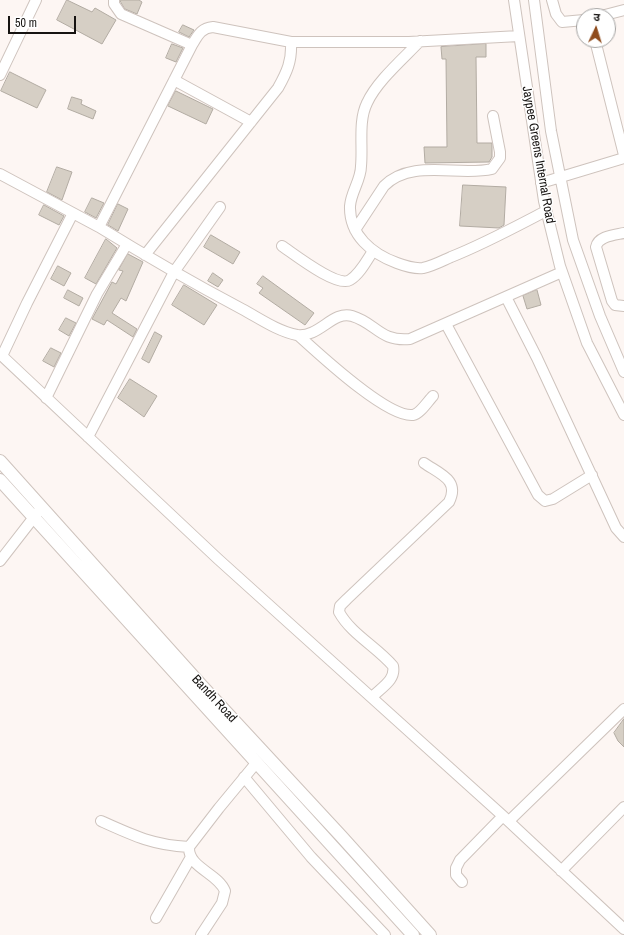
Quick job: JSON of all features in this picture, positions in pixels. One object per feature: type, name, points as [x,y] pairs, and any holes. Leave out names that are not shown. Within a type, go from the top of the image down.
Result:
[{"type":"main road","name":"Bandh Road","points":[[0,461],[201,685],[341,836],[430,935]]},
{"type":"main road","name":"Bandh Road","points":[[0,480],[414,935]]},
{"type":"street","points":[[0,75],[36,0]]},
{"type":"street","points":[[114,0],[114,4],[121,14],[192,45]]},
{"type":"street","name":"Jaypee Greens Internal Road","points":[[514,0],[541,183],[546,211],[562,272],[586,343],[624,416]]},
{"type":"street","name":"Jaypee Greens Internal Road","points":[[534,0],[551,131],[573,240],[600,316],[624,372]]},
{"type":"street","points":[[552,0],[556,14],[562,22],[576,21]]},
{"type":"street","points":[[99,227],[192,45],[203,30],[213,27],[291,42],[420,41],[519,36]]},
{"type":"street","points":[[420,41],[378,85],[366,104],[363,115],[361,168],[351,200],[351,219],[355,230],[364,243],[386,259],[404,265],[422,268],[466,252],[546,211]]},
{"type":"street","points":[[145,255],[278,88],[288,70],[291,57],[291,42]]},
{"type":"street","points":[[541,183],[561,178],[624,157],[598,48]]},
{"type":"street","points":[[174,80],[251,122]]},
{"type":"street","points":[[355,230],[384,186],[390,180],[412,172],[492,168],[500,158],[493,116]]},
{"type":"street","points":[[0,174],[99,227],[174,272],[283,330],[298,335],[364,391],[400,412],[413,415],[418,413],[433,396]]},
{"type":"street","points":[[88,438],[174,272],[220,207]]},
{"type":"street","points":[[73,213],[26,303],[1,355],[218,559],[506,818],[624,929]]},
{"type":"street","points":[[624,233],[600,240],[596,247],[612,302],[615,305],[624,306]]},
{"type":"street","points":[[46,398],[97,294],[127,244]]},
{"type":"street","points":[[282,246],[333,279],[345,282],[350,280],[357,273],[373,251]]},
{"type":"street","points":[[298,335],[310,334],[343,315],[352,316],[396,341],[410,339],[562,272]]},
{"type":"street","points":[[506,297],[537,358],[616,528],[624,537]]},
{"type":"street","points":[[446,324],[538,495],[545,500],[553,499],[592,475]]},
{"type":"street","points":[[372,697],[392,680],[394,672],[393,666],[342,619],[339,612],[340,606],[449,502],[453,493],[452,485],[446,478],[424,463]]},
{"type":"street","points":[[0,561],[42,508]]},
{"type":"street","points":[[462,882],[456,875],[457,864],[624,709]]},
{"type":"street","points":[[156,918],[190,852],[244,777],[257,762]]},
{"type":"street","points":[[244,777],[311,857],[385,935]]},
{"type":"street","points":[[561,871],[624,807]]},
{"type":"street","points":[[101,821],[136,837],[190,852],[219,882],[225,891],[222,903],[201,935]]},
{"type":"building","points":[[67,0],[92,12],[95,8],[116,20],[102,44],[57,20]]},
{"type":"building","points":[[120,0],[139,0],[142,2],[137,14],[125,9]]},
{"type":"building","points":[[183,25],[194,30],[189,37],[179,32]]},
{"type":"building","points":[[172,44],[183,48],[176,62],[166,58]]},
{"type":"building","points":[[486,44],[486,57],[476,57],[477,143],[492,143],[492,157],[489,162],[425,163],[424,147],[447,147],[446,59],[442,59],[441,47]]},
{"type":"building","points":[[10,72],[46,90],[37,108],[1,91]]},
{"type":"building","points":[[176,91],[213,109],[206,124],[168,106]]},
{"type":"building","points":[[72,97],[82,100],[81,104],[96,111],[93,119],[68,109]]},
{"type":"building","points":[[57,167],[72,172],[62,200],[47,192]]},
{"type":"building","points":[[463,185],[506,187],[504,225],[499,228],[460,226]]},
{"type":"building","points":[[92,198],[104,203],[96,218],[85,212]]},
{"type":"building","points":[[118,204],[128,209],[118,231],[108,225]]},
{"type":"building","points":[[44,205],[64,216],[59,225],[39,215]]},
{"type":"building","points":[[211,235],[240,252],[233,264],[204,247]]},
{"type":"building","points":[[106,239],[117,248],[96,284],[85,278]]},
{"type":"building","points":[[128,254],[143,262],[126,301],[121,298],[112,313],[137,329],[133,337],[107,320],[104,325],[92,319],[112,282],[116,284],[123,271],[119,270]]},
{"type":"building","points":[[58,266],[71,273],[64,286],[51,279]]},
{"type":"building","points":[[213,273],[223,280],[218,287],[208,281]]},
{"type":"building","points":[[263,276],[314,313],[305,325],[259,293],[263,288],[257,284]]},
{"type":"building","points":[[184,285],[217,305],[204,325],[172,305]]},
{"type":"building","points":[[68,290],[83,298],[79,306],[64,298]]},
{"type":"building","points":[[537,290],[541,305],[527,309],[523,296]]},
{"type":"building","points":[[66,318],[76,323],[69,336],[59,330]]},
{"type":"building","points":[[155,332],[162,336],[149,363],[142,359]]},
{"type":"building","points":[[51,348],[61,353],[54,367],[43,361]]},
{"type":"building","points":[[130,379],[157,396],[144,417],[118,398]]},
{"type":"building","points":[[624,719],[624,747],[618,741],[614,733]]}]
